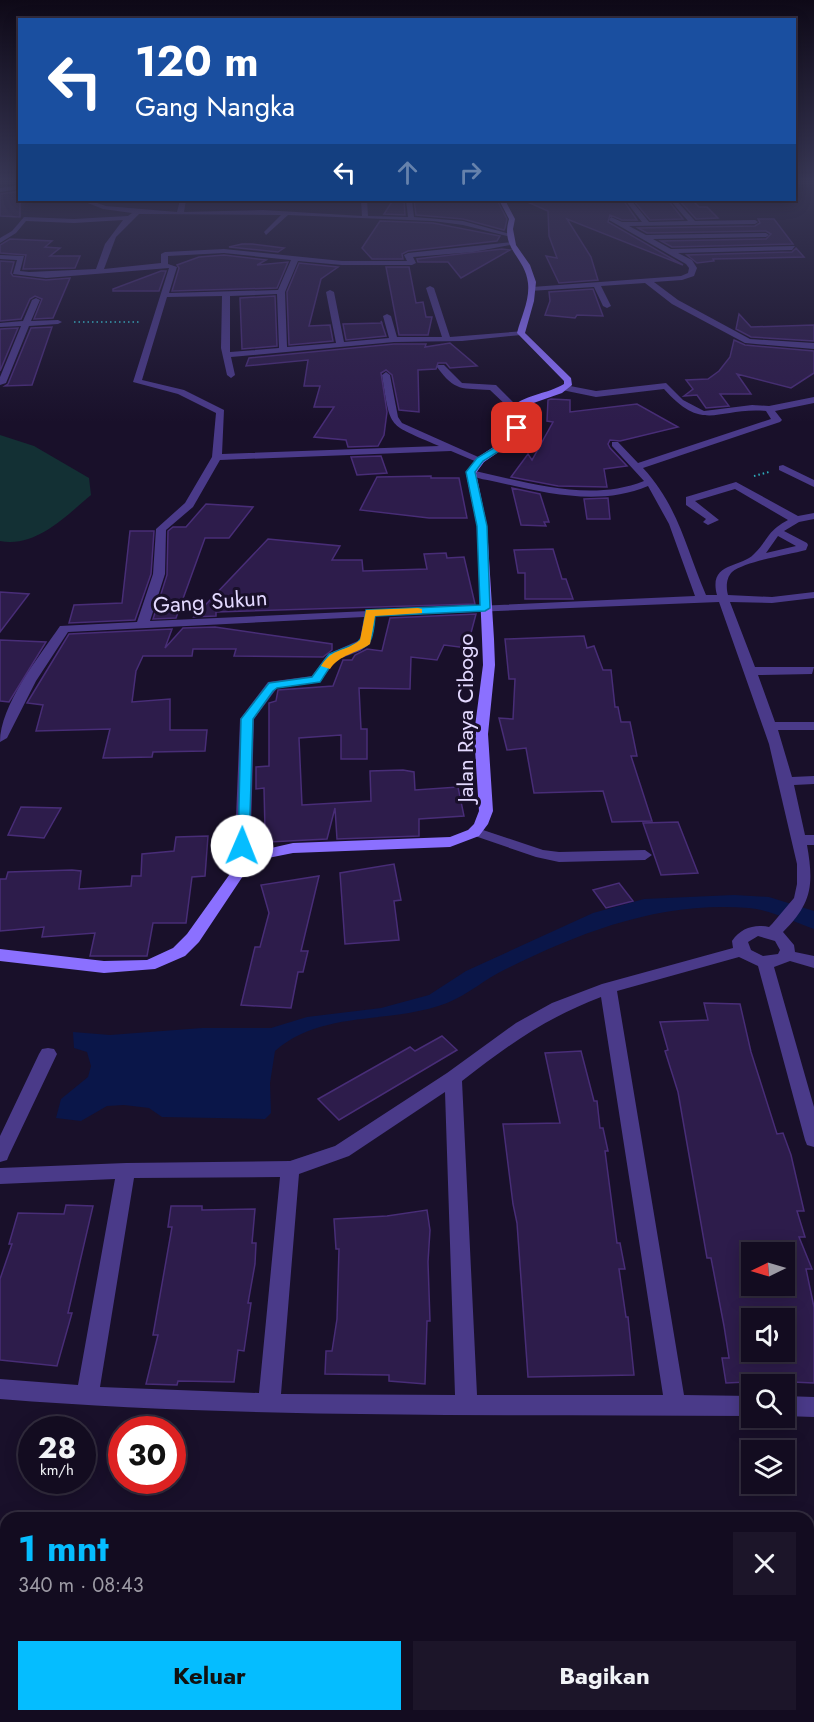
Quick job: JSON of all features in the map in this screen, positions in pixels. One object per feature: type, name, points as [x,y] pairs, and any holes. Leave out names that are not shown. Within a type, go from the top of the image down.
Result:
[{"type":"street","points":[[20,261],[16,272],[23,274],[63,274],[164,265],[173,267],[137,382],[170,386],[197,396],[221,412],[217,457],[189,506],[161,530],[159,574],[142,626]]},
{"type":"street","points":[[100,270],[102,261]]},
{"type":"street","points":[[283,351],[281,292],[294,261]]},
{"type":"street","points":[[326,261],[351,264],[412,263],[411,261]]},
{"type":"street","points":[[521,333],[532,289],[524,261]]},
{"type":"street","points":[[532,289],[682,278],[691,274],[693,268],[688,261]]},
{"type":"street","points":[[646,280],[675,302],[748,341],[814,346]]},
{"type":"street","points":[[596,284],[607,306]]},
{"type":"street","points":[[430,288],[447,339]]},
{"type":"street","points":[[163,295],[281,292]]},
{"type":"street","points":[[330,292],[340,344]]},
{"type":"street","points":[[226,293],[225,348],[231,375]]},
{"type":"street","points":[[2,383],[36,300]]},
{"type":"street","points":[[387,316],[394,340]]},
{"type":"street","points":[[0,325],[58,322]]},
{"type":"street","points":[[228,355],[340,344],[521,333],[565,375],[568,380],[565,388]]},
{"type":"street","points":[[441,367],[455,385],[465,388],[493,387],[515,409],[516,436],[480,460],[471,472],[567,491],[624,492],[638,489],[650,482]]},
{"type":"street","points":[[386,375],[395,421],[430,440],[480,460]]},
{"type":"street","points":[[515,409],[526,401],[565,388],[596,394],[666,386],[680,405],[705,416],[752,406],[769,409],[814,400]]},
{"type":"street","points":[[636,467],[777,420],[769,409]]},
{"type":"street","points":[[615,444],[650,482],[670,511],[692,578],[702,599]]},
{"type":"street","points":[[217,457],[453,448]]},
{"type":"street","points":[[783,468],[814,484]]},
{"type":"street","name":"Jalan Raya Cibogo","points":[[0,955],[125,968],[149,965],[179,952],[193,938],[242,867],[263,854],[278,849],[450,842],[466,839],[477,832],[486,811],[481,734],[489,665],[482,526],[471,472]]},
{"type":"street","points":[[708,522],[714,520],[690,503],[690,499],[736,485],[796,520]]},
{"type":"street","points":[[757,558],[776,531],[796,520],[814,516]]},
{"type":"street","points":[[773,933],[800,901],[805,885],[806,840],[772,726],[724,598],[722,580],[728,570],[757,558],[802,548],[803,545],[776,531]]},
{"type":"street","name":"Gang Sukun","points":[[0,738],[30,681],[64,629],[724,598],[772,600],[814,595]]},
{"type":"street","points":[[242,867],[247,719],[273,685],[316,680],[333,657],[361,646],[368,637],[370,613]]},
{"type":"street","points":[[751,671],[812,670]]},
{"type":"street","points":[[772,726],[814,726]]},
{"type":"street","points":[[788,781],[814,780]]},
{"type":"street","points":[[477,832],[541,854],[559,857],[645,855]]},
{"type":"street","points":[[756,931],[773,933],[787,945],[787,955],[779,961],[765,963],[752,959],[742,951],[740,945],[743,935],[756,931]]},
{"type":"street","points":[[0,1176],[126,1171],[290,1169],[309,1164],[342,1151],[453,1078],[522,1027],[558,1007],[608,988],[742,951]]},
{"type":"street","points":[[787,955],[814,962]]},
{"type":"street","points":[[765,963],[814,1140]]},
{"type":"street","points":[[608,988],[675,1405]]},
{"type":"street","points":[[0,1155],[48,1054]]},
{"type":"street","points":[[453,1078],[466,1404]]},
{"type":"street","points":[[269,1403],[290,1169]]},
{"type":"street","points":[[87,1397],[126,1171]]},
{"type":"street","points":[[0,1389],[87,1397],[269,1403],[741,1406]]},
{"type":"street","points":[[795,1406],[814,1407]]},
{"type":"path","points":[[58,322],[154,322]]},
{"type":"path","points":[[736,485],[738,481],[783,468]]},
{"type":"green space","points":[[0,435],[34,446],[89,478],[91,495],[61,521],[38,535],[26,540],[0,541]]},
{"type":"shaded area","points":[[734,895],[769,897],[814,911],[814,929],[774,914],[749,908],[716,907],[654,914],[564,942],[499,973],[447,1003],[403,1014],[335,1023],[294,1038],[275,1051],[270,1083],[271,1113],[265,1119],[162,1117],[149,1108],[124,1105],[107,1106],[81,1121],[56,1118],[61,1099],[88,1077],[91,1066],[87,1052],[74,1048],[73,1032],[110,1035],[202,1028],[271,1028],[307,1017],[381,1008],[429,995],[466,971],[593,913],[644,899]]},
{"type":"building","points":[[0,261],[14,262],[11,273],[13,276],[46,280],[70,278],[53,318],[34,319],[42,299],[35,296],[30,299],[21,319],[0,321]]},
{"type":"building","points":[[25,261],[78,261],[75,268],[23,269]]},
{"type":"building","points":[[187,261],[264,261],[257,265],[288,262],[277,288],[172,291],[179,268],[177,265]]},
{"type":"building","points":[[490,261],[461,278],[448,262],[418,262]]},
{"type":"building","points":[[549,261],[592,261],[598,280],[559,283]]},
{"type":"building","points":[[299,263],[338,267],[321,279],[309,326],[330,325],[333,341],[289,345],[287,292]]},
{"type":"building","points":[[386,267],[409,267],[416,303],[423,302],[426,317],[432,317],[428,335],[399,335]]},
{"type":"building","points":[[166,271],[159,291],[113,291],[113,289]]},
{"type":"building","points":[[593,289],[603,316],[577,315],[575,318],[545,315],[550,301],[549,292]]},
{"type":"building","points":[[275,296],[277,346],[242,349],[240,298]]},
{"type":"building","points":[[739,314],[751,327],[814,325],[814,341],[751,337],[736,329]]},
{"type":"building","points":[[382,323],[386,336],[346,340],[343,324]]},
{"type":"building","points":[[52,327],[32,385],[5,386],[8,384],[31,328]]},
{"type":"building","points":[[18,328],[0,371],[0,329]]},
{"type":"building","points":[[734,340],[745,345],[814,351],[814,373],[791,388],[737,374],[751,394],[720,394],[729,406],[706,408],[697,395],[684,396],[693,389],[686,380],[708,379],[719,371],[730,357]]},
{"type":"building","points":[[450,343],[477,366],[450,368],[446,363],[438,363],[436,369],[418,370],[419,412],[399,410],[392,375],[386,370],[381,373],[387,412],[384,435],[378,446],[348,447],[346,440],[314,437],[334,407],[314,407],[320,386],[304,386],[308,360],[246,366],[249,358],[394,344],[426,344],[425,347]]},
{"type":"building","points":[[548,400],[570,400],[570,412],[637,404],[678,427],[620,441],[610,440],[608,444],[610,448],[627,466],[604,469],[607,487],[558,486],[511,477],[528,454],[532,460],[553,422],[547,421]]},
{"type":"building","points":[[381,456],[387,473],[357,475],[351,457]]},
{"type":"building","points":[[431,476],[431,478],[459,478],[467,518],[429,518],[360,510],[377,477]]},
{"type":"building","points":[[512,488],[540,494],[549,522],[544,522],[546,526],[521,525]]},
{"type":"building","points":[[608,498],[610,519],[587,519],[584,499]]},
{"type":"building","points":[[206,504],[253,507],[229,538],[205,538],[176,618],[153,619],[167,575],[168,531],[173,527],[186,527]]},
{"type":"building","points":[[130,531],[154,531],[151,574],[135,620],[69,623],[74,605],[122,603]]},
{"type":"building","points":[[268,539],[340,546],[332,560],[362,560],[363,571],[427,569],[424,554],[446,553],[447,558],[464,557],[475,604],[216,612],[216,616],[194,617]]},
{"type":"building","points":[[553,549],[562,579],[566,579],[573,599],[525,599],[525,573],[518,573],[514,550]]},
{"type":"building","points":[[0,592],[29,594],[0,632]]},
{"type":"building","points":[[476,614],[467,648],[444,645],[437,660],[411,657],[410,689],[359,688],[361,729],[367,729],[367,759],[341,759],[341,735],[299,738],[302,805],[371,801],[370,771],[403,770],[414,772],[415,790],[458,787],[464,816],[419,819],[419,836],[337,839],[335,808],[327,839],[269,842],[269,830],[265,830],[264,788],[256,789],[256,767],[269,766],[269,703],[276,701],[278,690],[333,686],[343,660],[352,660],[355,655],[367,649],[382,651],[390,618]]},
{"type":"building","points":[[215,627],[332,644],[332,650],[323,657],[234,656],[236,649],[193,649],[192,656],[143,656],[136,671],[132,702],[170,699],[170,730],[207,730],[205,751],[153,752],[152,757],[103,758],[110,729],[36,731],[43,705],[27,703],[69,634],[172,629],[165,648],[183,628]]},
{"type":"building","points":[[584,636],[587,648],[594,646],[603,670],[611,670],[615,707],[618,707],[621,722],[630,722],[637,756],[631,756],[652,821],[612,822],[603,791],[534,793],[526,748],[507,750],[499,718],[513,719],[515,679],[509,679],[505,639]]},
{"type":"building","points":[[0,640],[46,642],[9,702],[0,701]]},
{"type":"building","points":[[21,807],[61,808],[44,838],[8,835]]},
{"type":"building","points":[[678,822],[698,873],[661,875],[643,823]]},
{"type":"building","points":[[208,836],[205,876],[192,877],[186,923],[153,923],[147,956],[90,956],[95,933],[42,937],[44,927],[0,931],[0,879],[6,879],[8,872],[81,871],[79,889],[131,886],[132,876],[141,876],[142,854],[174,851],[176,837]]},
{"type":"building","points":[[394,864],[401,900],[394,901],[399,940],[345,944],[340,873]]},
{"type":"building","points":[[319,876],[301,951],[308,951],[303,972],[298,972],[291,1008],[241,1005],[255,947],[260,947],[269,913],[261,885]]},
{"type":"building","points":[[619,883],[633,901],[606,908],[593,890]]},
{"type":"building","points":[[704,1003],[740,1004],[751,1052],[777,1134],[783,1133],[791,1155],[804,1211],[797,1211],[805,1237],[799,1237],[812,1269],[806,1269],[814,1307],[814,1383],[795,1382],[795,1374],[741,1374],[741,1382],[726,1383],[722,1358],[729,1358],[724,1326],[711,1258],[707,1258],[678,1092],[665,1051],[668,1050],[660,1022],[708,1020]]},
{"type":"building","points":[[442,1036],[457,1050],[339,1120],[318,1099],[410,1047],[415,1051]]},
{"type":"building","points":[[581,1051],[594,1101],[597,1101],[600,1128],[603,1128],[608,1151],[605,1151],[617,1243],[620,1243],[625,1269],[619,1269],[626,1317],[628,1317],[634,1375],[528,1377],[517,1223],[503,1124],[560,1123],[545,1053]]},
{"type":"building","points":[[66,1205],[93,1206],[68,1313],[72,1313],[57,1366],[0,1360],[0,1279],[12,1244],[9,1244],[18,1213],[64,1214]]},
{"type":"building","points":[[171,1206],[202,1206],[202,1210],[255,1209],[252,1243],[256,1243],[255,1264],[248,1303],[251,1303],[244,1351],[238,1350],[234,1382],[178,1381],[177,1385],[146,1384],[158,1335],[153,1335],[172,1227],[168,1227]]},
{"type":"building","points":[[427,1210],[430,1230],[428,1262],[430,1321],[427,1321],[425,1384],[389,1381],[389,1375],[325,1374],[326,1351],[332,1351],[337,1319],[339,1249],[336,1249],[334,1219],[387,1216]]},
{"type":"slow traffic","points":[[326,666],[337,654],[357,648],[366,641],[370,613],[418,611]]},
{"type":"route","points":[[242,846],[247,719],[273,685],[316,680],[333,657],[357,648],[366,641],[370,613],[485,608],[482,526],[470,479],[471,472],[473,466],[480,460],[512,441],[516,436],[517,428]]}]
